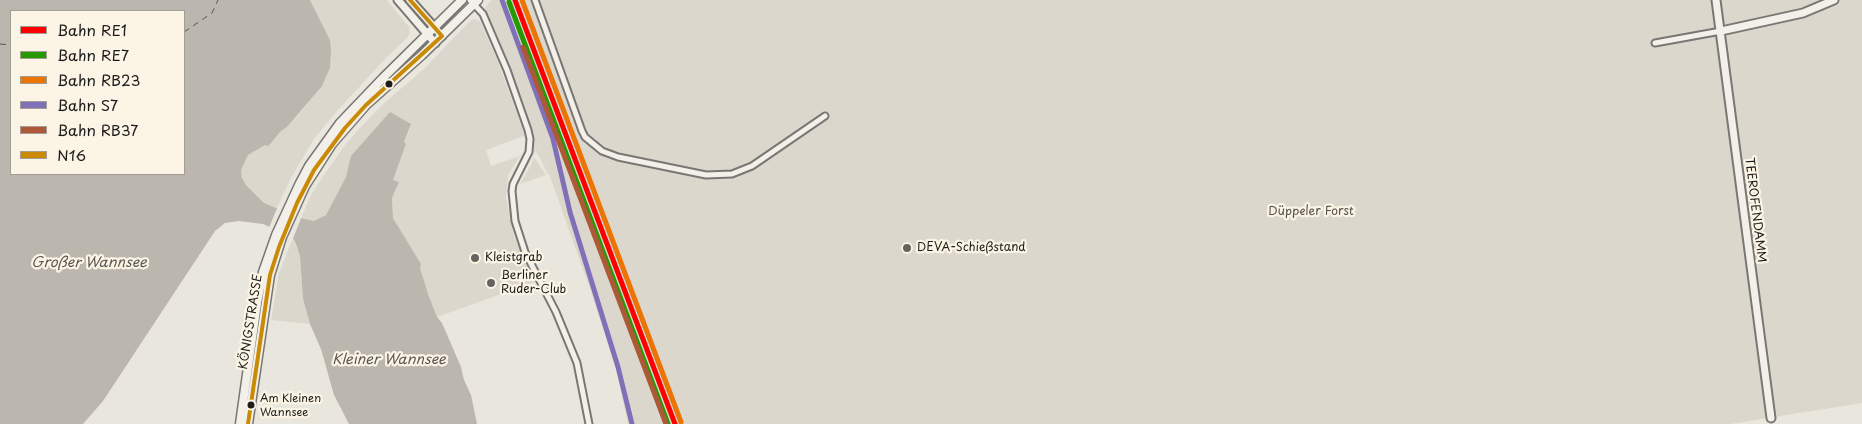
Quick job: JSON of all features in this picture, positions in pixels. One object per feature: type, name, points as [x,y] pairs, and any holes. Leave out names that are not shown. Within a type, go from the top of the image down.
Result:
[{"type":"main road","name":"KÖNIGSTRASSE","points":[[240,424],[260,284],[309,166],[340,124],[383,78],[462,0]]},
{"type":"main road","name":"KÖNIGSTRASSE","points":[[294,201],[345,128],[366,105],[435,43],[474,2]]},
{"type":"main road","name":"KÖNIGSTRASSE","points":[[248,424],[266,290],[275,246]]},
{"type":"street","points":[[398,0],[435,43]]},
{"type":"street","points":[[410,0],[442,36]]},
{"type":"street","points":[[535,0],[585,137],[602,152],[618,157],[706,174],[732,174],[752,166],[824,116]]},
{"type":"street","name":"TEEROFENDAMM","points":[[1716,0],[1771,421]]},
{"type":"street","points":[[1655,43],[1802,13],[1834,0]]},
{"type":"street","points":[[474,2],[483,14],[500,53],[528,130],[530,140],[529,152],[513,184],[515,221],[526,252],[556,312],[574,355],[580,374],[589,424]]},
{"type":"street","points":[[412,17],[419,10]]},
{"type":"shaded area","points":[[491,0],[532,0],[587,156],[613,165],[624,195],[607,203],[631,265],[686,424],[628,424],[617,372],[591,292],[516,81],[485,8]]},
{"type":"green space","points":[[310,0],[387,0],[409,27],[410,32],[408,37],[337,111],[314,139],[291,178],[277,208],[264,203],[246,185],[242,178],[241,170],[248,155],[271,143],[303,110],[324,82],[330,68],[330,40]]},
{"type":"green space","name":"Düppeler Forst","points":[[532,0],[1862,0],[1862,403],[1730,424],[686,424],[631,265],[606,203],[624,195],[613,165],[587,156]]},
{"type":"green space","points":[[464,3],[468,5],[449,26],[445,23]]},
{"type":"green space","points":[[485,8],[516,81],[548,175],[538,154],[533,151],[533,135],[529,123],[506,59],[484,10]]},
{"type":"green space","points":[[474,19],[480,21],[498,62],[524,133],[524,136],[486,150],[491,166],[520,156],[508,175],[506,198],[514,236],[535,282],[437,317],[425,286],[420,268],[421,264],[393,218],[392,198],[399,182],[393,180],[411,125],[348,170],[326,215],[314,221],[301,218],[310,197],[320,181],[358,130],[382,105],[424,69]]},
{"type":"green space","points":[[421,46],[423,49],[392,76],[391,74]]},
{"type":"green space","points":[[534,157],[546,175],[520,184],[531,165]]},
{"type":"green space","points":[[293,238],[300,256],[303,299],[310,324],[271,320],[279,273]]},
{"type":"water","name":"Großer Wannsee","points":[[0,0],[310,0],[330,40],[330,68],[322,86],[288,126],[268,146],[265,145],[248,155],[241,170],[242,178],[246,185],[264,203],[301,218],[314,221],[326,215],[346,177],[351,156],[390,112],[411,124],[393,180],[399,182],[392,198],[393,218],[421,264],[420,268],[428,294],[461,367],[464,380],[471,395],[477,424],[349,424],[334,395],[321,349],[310,324],[303,299],[300,256],[293,238],[263,224],[239,221],[225,223],[215,231],[103,401],[83,424],[0,424]]},
{"type":"pier","points":[[278,206],[302,216],[292,241],[268,230]]},
{"type":"ferry route","points":[[185,31],[212,13],[218,0]]},
{"type":"ferry route","points":[[0,44],[10,45]]},
{"type":"rail line","name":"S7","points":[[502,0],[553,139],[570,212],[618,367],[632,424]]},
{"type":"rail line","name":"RE1","points":[[515,0],[675,424]]},
{"type":"rail line","name":"RB23","points":[[522,0],[681,422]]},
{"type":"rail line","name":"RE7","points":[[509,2],[668,424]]},
{"type":"rail line","name":"RB37","points":[[523,47],[666,424]]},
{"type":"transit line","name":"N16","points":[[410,0],[442,36]]},
{"type":"transit line","name":"N16","points":[[248,424],[270,275],[297,203],[314,170],[345,128],[366,105],[442,36]]},
{"type":"place","name":"DEVA-Schießstand","points":[[907,248]]},
{"type":"place","name":"Kleistgrab","points":[[475,258]]},
{"type":"place","name":"Berliner Ruder-Club","points":[[491,283]]},
{"type":"place","name":"Am Kleinen Wannsee","points":[[251,405]]},
{"type":"water label","name":"Kleiner Wannsee","points":[[389,360]]}]
